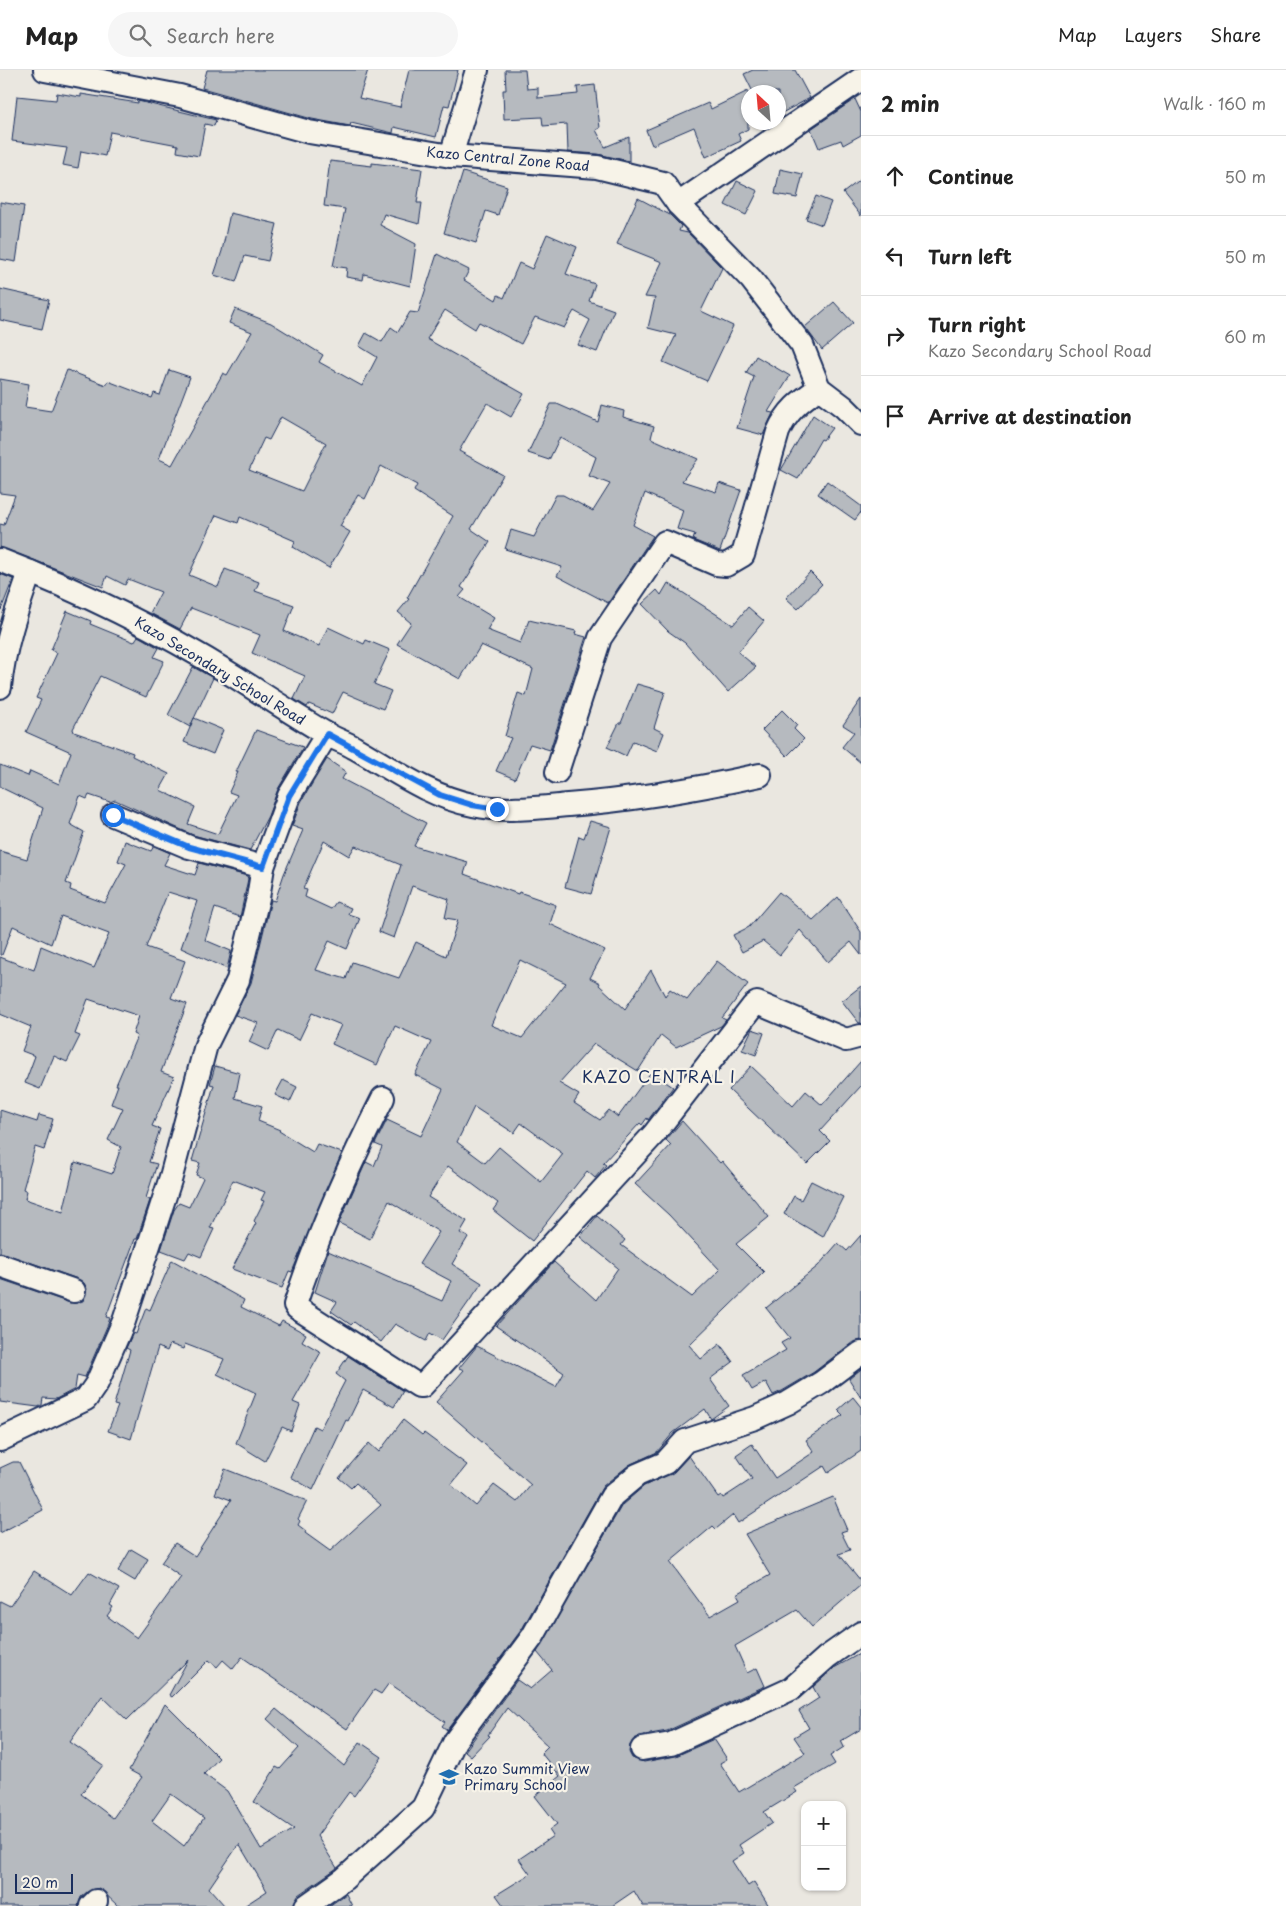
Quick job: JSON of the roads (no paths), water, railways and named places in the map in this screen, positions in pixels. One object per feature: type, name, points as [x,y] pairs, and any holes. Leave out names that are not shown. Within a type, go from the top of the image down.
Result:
[{"type":"street","name":"Kazo Central Zone Road","points":[[45,70],[180,96],[309,132],[451,156],[597,167],[663,183],[678,204],[751,279],[802,345],[819,388]]},
{"type":"street","points":[[451,156],[477,70]]},
{"type":"street","points":[[678,204],[861,79]]},
{"type":"street","points":[[557,772],[600,638],[665,542],[716,564],[726,565],[743,555],[778,432],[786,415],[797,403],[819,388],[844,407],[861,424]]},
{"type":"street","name":"Kazo Secondary School Road","points":[[0,560],[137,620],[232,675],[327,734],[440,795],[472,805],[497,809],[530,809],[628,800],[760,775]]},
{"type":"street","points":[[0,687],[2,665],[12,624],[30,572]]},
{"type":"street","points":[[0,1440],[86,1398],[97,1383],[124,1321],[171,1177],[206,1045],[238,980],[258,898],[263,867],[289,796],[327,734]]},
{"type":"street","points":[[113,815],[189,847],[263,867]]},
{"type":"street","points":[[384,1098],[357,1150],[312,1252],[295,1305],[390,1368],[422,1386],[654,1134],[753,1006],[757,1003],[846,1040],[861,1036]]},
{"type":"street","points":[[0,1265],[74,1291]]},
{"type":"street","points":[[306,1906],[344,1879],[423,1808],[455,1741],[533,1636],[612,1496],[637,1475],[664,1463],[685,1441],[755,1418],[788,1403],[821,1383],[861,1353]]},
{"type":"street","points":[[642,1749],[671,1744],[791,1689],[827,1656],[861,1633]]},
{"type":"place","name":"Kazo Summit View Primary School","points":[[449,1777]]},
{"type":"district","name":"KAZO CENTRAL I","points":[[659,1077]]}]
